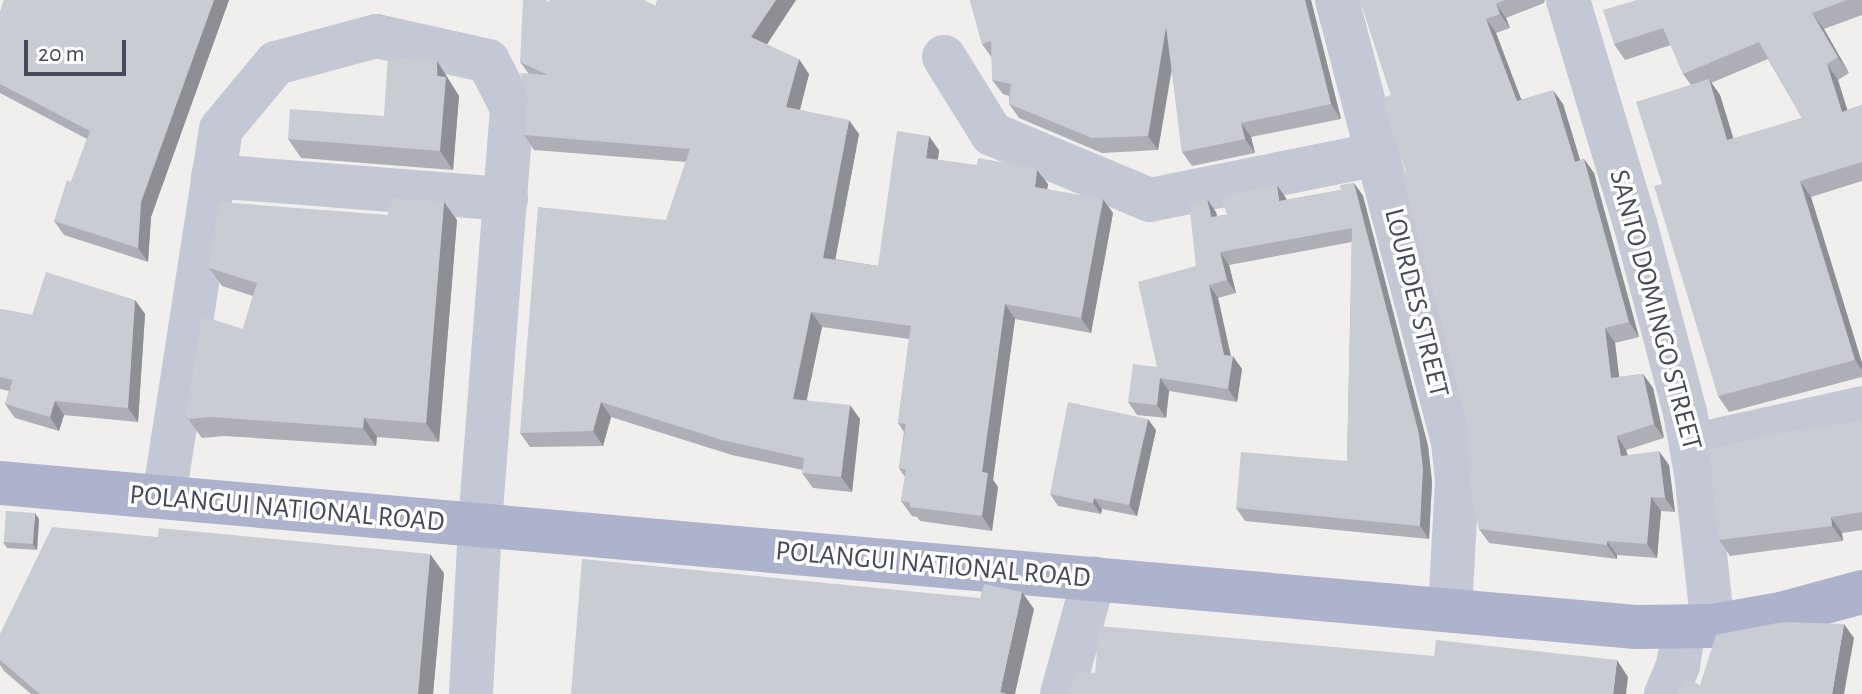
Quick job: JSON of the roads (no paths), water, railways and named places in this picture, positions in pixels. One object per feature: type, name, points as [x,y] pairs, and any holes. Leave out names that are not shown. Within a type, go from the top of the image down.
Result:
[{"type":"main road","name":"POLANGUI NATIONAL ROAD","points":[[0,483],[1597,624],[1699,626],[1781,614],[1862,592]]},
{"type":"street","name":"LOURDES STREET","points":[[1337,0],[1453,442],[1457,481],[1450,610]]},
{"type":"street","name":"SANTO DOMINGO STREET","points":[[1568,0],[1635,223],[1691,446],[1699,626],[1666,694]]},
{"type":"street","points":[[164,497],[221,129],[276,63],[376,36],[488,61],[512,108],[480,527],[471,694]]},
{"type":"street","points":[[944,57],[992,134],[1150,200],[1379,154]]},
{"type":"street","points":[[213,176],[506,199]]},
{"type":"street","points":[[1691,446],[1862,408]]},
{"type":"street","points":[[1062,694],[1094,578]]}]
